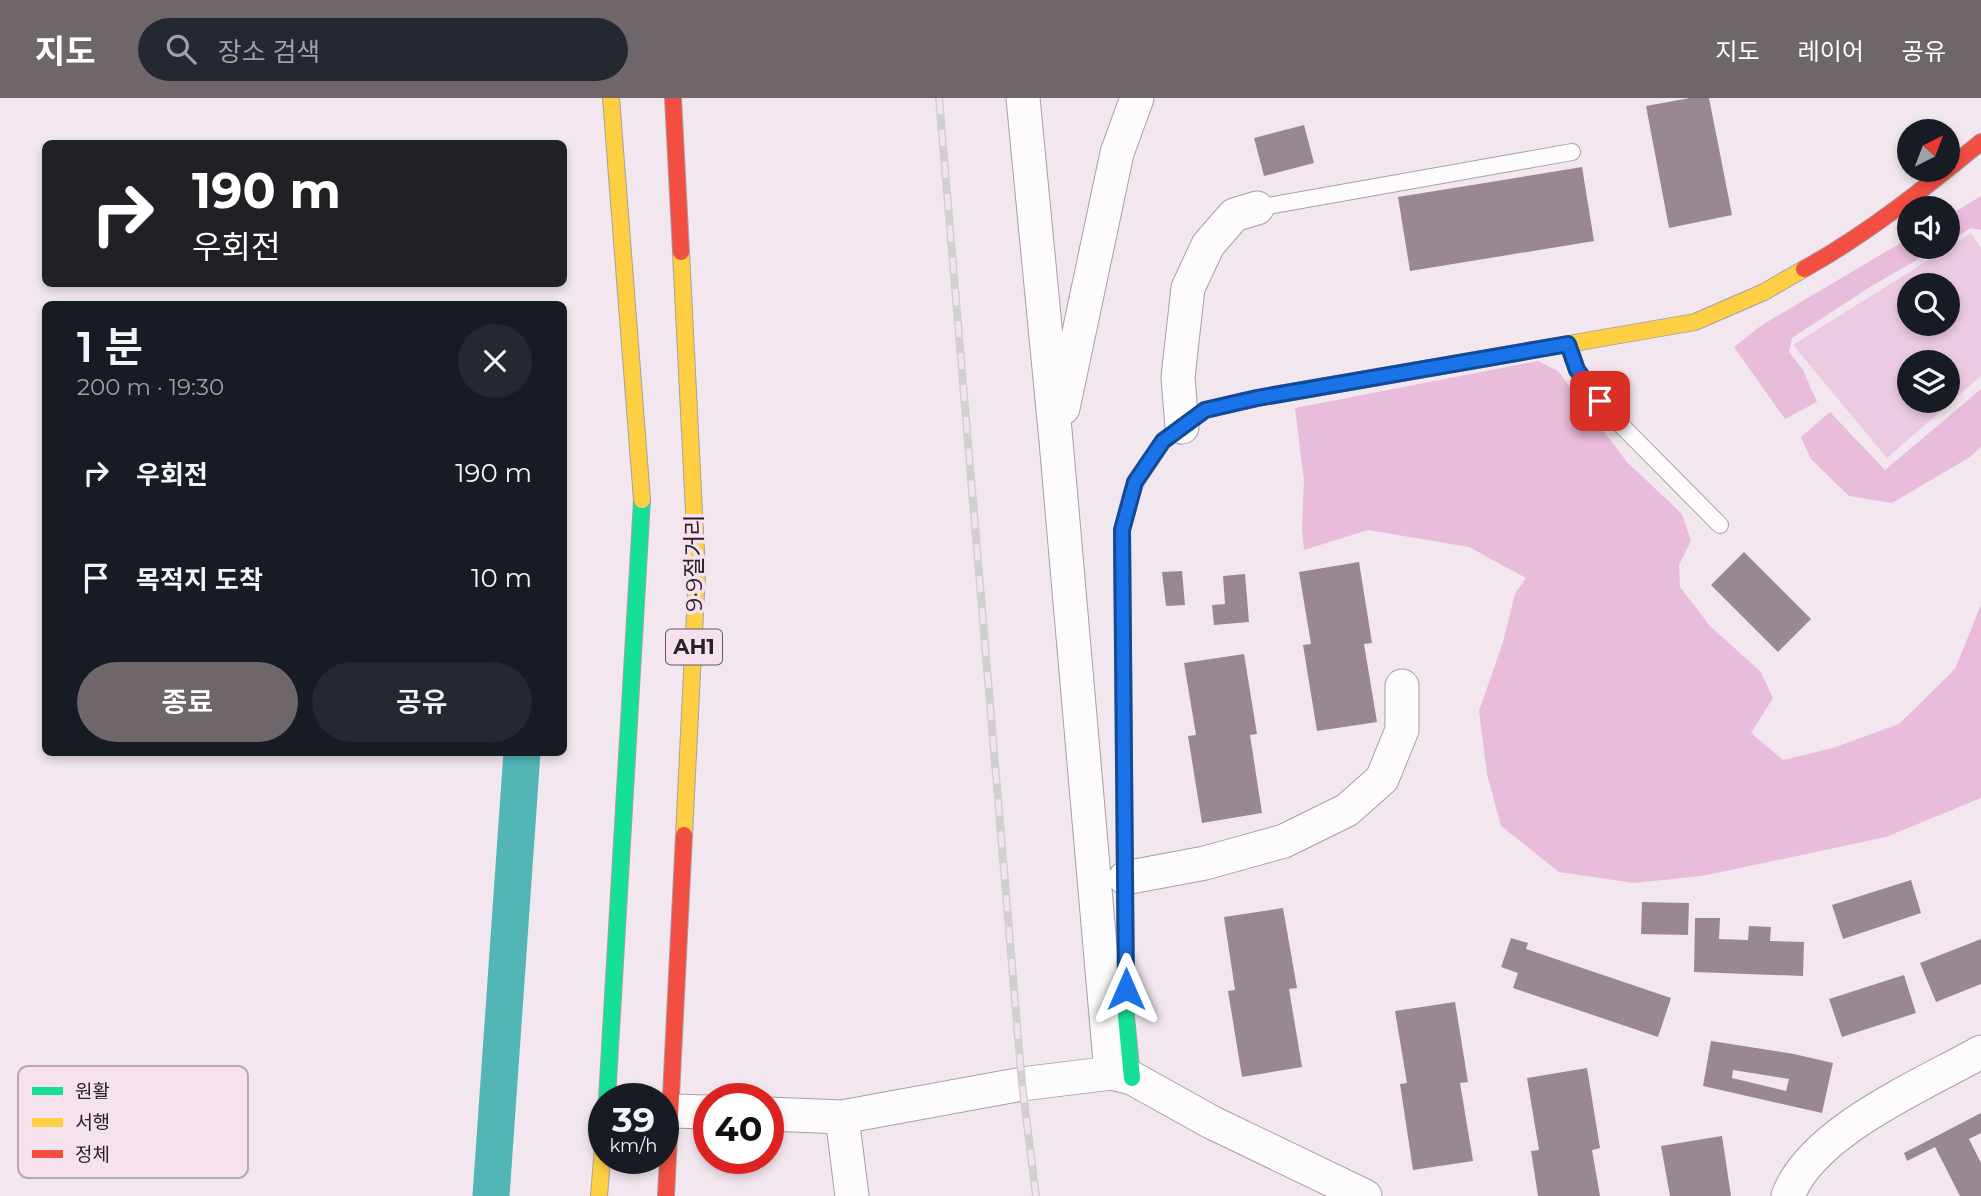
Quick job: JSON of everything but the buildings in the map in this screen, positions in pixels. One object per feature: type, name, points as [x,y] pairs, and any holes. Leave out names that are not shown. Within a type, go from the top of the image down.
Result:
[{"type":"main road","name":"AH1","points":[[608,1083],[642,499],[611,98]]},
{"type":"main road","name":"9·9절거리","points":[[671,1083],[697,572],[673,98]]},
{"type":"main road","points":[[1121,1076],[1126,1016],[1122,530],[1135,482],[1163,441],[1205,410],[1257,398],[1695,322],[1764,292],[1828,256],[1930,184],[1981,142]]},
{"type":"main road","points":[[599,1196],[601,1174]]},
{"type":"main road","name":"9·9절거리","points":[[666,1196],[667,1174]]},
{"type":"street","points":[[1023,98],[1121,1076]]},
{"type":"street","points":[[1056,441],[1117,153],[1138,98]]},
{"type":"street","points":[[1182,427],[1178,377],[1188,288],[1208,245],[1234,215],[1257,208]]},
{"type":"street","points":[[1125,878],[1205,863],[1284,841],[1347,810],[1382,779],[1402,730],[1402,686]]},
{"type":"street","points":[[1788,1196],[1798,1177],[1819,1152],[1850,1125],[1981,1052]]},
{"type":"street","points":[[784,1115],[842,1117],[1022,1084],[1121,1076],[1365,1196]]},
{"type":"street","points":[[842,1117],[852,1196]]},
{"type":"lane","points":[[1257,208],[1572,152]]},
{"type":"lane","points":[[1568,344],[1577,370],[1612,416],[1720,525]]},
{"type":"shaded area","points":[[1981,196],[1981,230],[1971,228],[1960,235],[1960,209]]},
{"type":"shaded area","points":[[1971,233],[1981,248],[1981,376],[1960,394],[1960,350],[1897,350],[1897,413],[1939,413],[1887,458],[1793,345],[1897,280],[1897,336],[1960,336],[1960,273],[1907,273],[1930,259],[1960,259],[1960,240]]},
{"type":"shaded area","points":[[1897,245],[1897,259],[1918,259],[1792,338],[1789,352],[1803,370],[1817,402],[1785,419],[1734,347],[1762,325]]},
{"type":"shaded area","points":[[1538,361],[1558,371],[1627,462],[1682,514],[1691,541],[1679,565],[1680,587],[1710,626],[1761,672],[1773,698],[1751,733],[1783,760],[1833,748],[1899,724],[1955,669],[1981,605],[1981,798],[1886,837],[1702,876],[1634,883],[1559,872],[1501,826],[1487,774],[1479,711],[1503,642],[1515,594],[1526,578],[1469,547],[1368,530],[1304,550],[1304,481],[1295,408]]},
{"type":"shaded area","points":[[1981,389],[1981,447],[1970,457],[1892,503],[1849,496],[1811,459],[1801,437],[1830,412],[1885,470],[1953,413],[1960,413],[1960,407]]},
{"type":"waterway","points":[[491,1196],[522,756]]},
{"type":"railway","points":[[939,98],[1022,1084],[1036,1196]]},
{"type":"traffic: fast","points":[[1132,493],[1122,530],[1126,1016],[1132,1078]]},
{"type":"traffic: fast","points":[[608,1083],[642,500]]},
{"type":"traffic: slow","points":[[611,98],[642,500]]},
{"type":"traffic: slow","points":[[681,252],[697,572],[684,835]]},
{"type":"traffic: slow","points":[[1551,347],[1695,322],[1764,292],[1804,269]]},
{"type":"traffic: slow","points":[[599,1196],[601,1174]]},
{"type":"traffic: jam","points":[[673,98],[681,252]]},
{"type":"traffic: jam","points":[[1804,269],[1873,226],[1981,142]]},
{"type":"traffic: jam","points":[[1132,493],[1135,483],[1163,441],[1205,410],[1257,398],[1551,347]]},
{"type":"traffic: jam","points":[[666,1196],[684,835]]},
{"type":"route","points":[[1126,989],[1122,530],[1135,482],[1163,441],[1205,410],[1257,398],[1568,344],[1577,370],[1600,401]]}]
